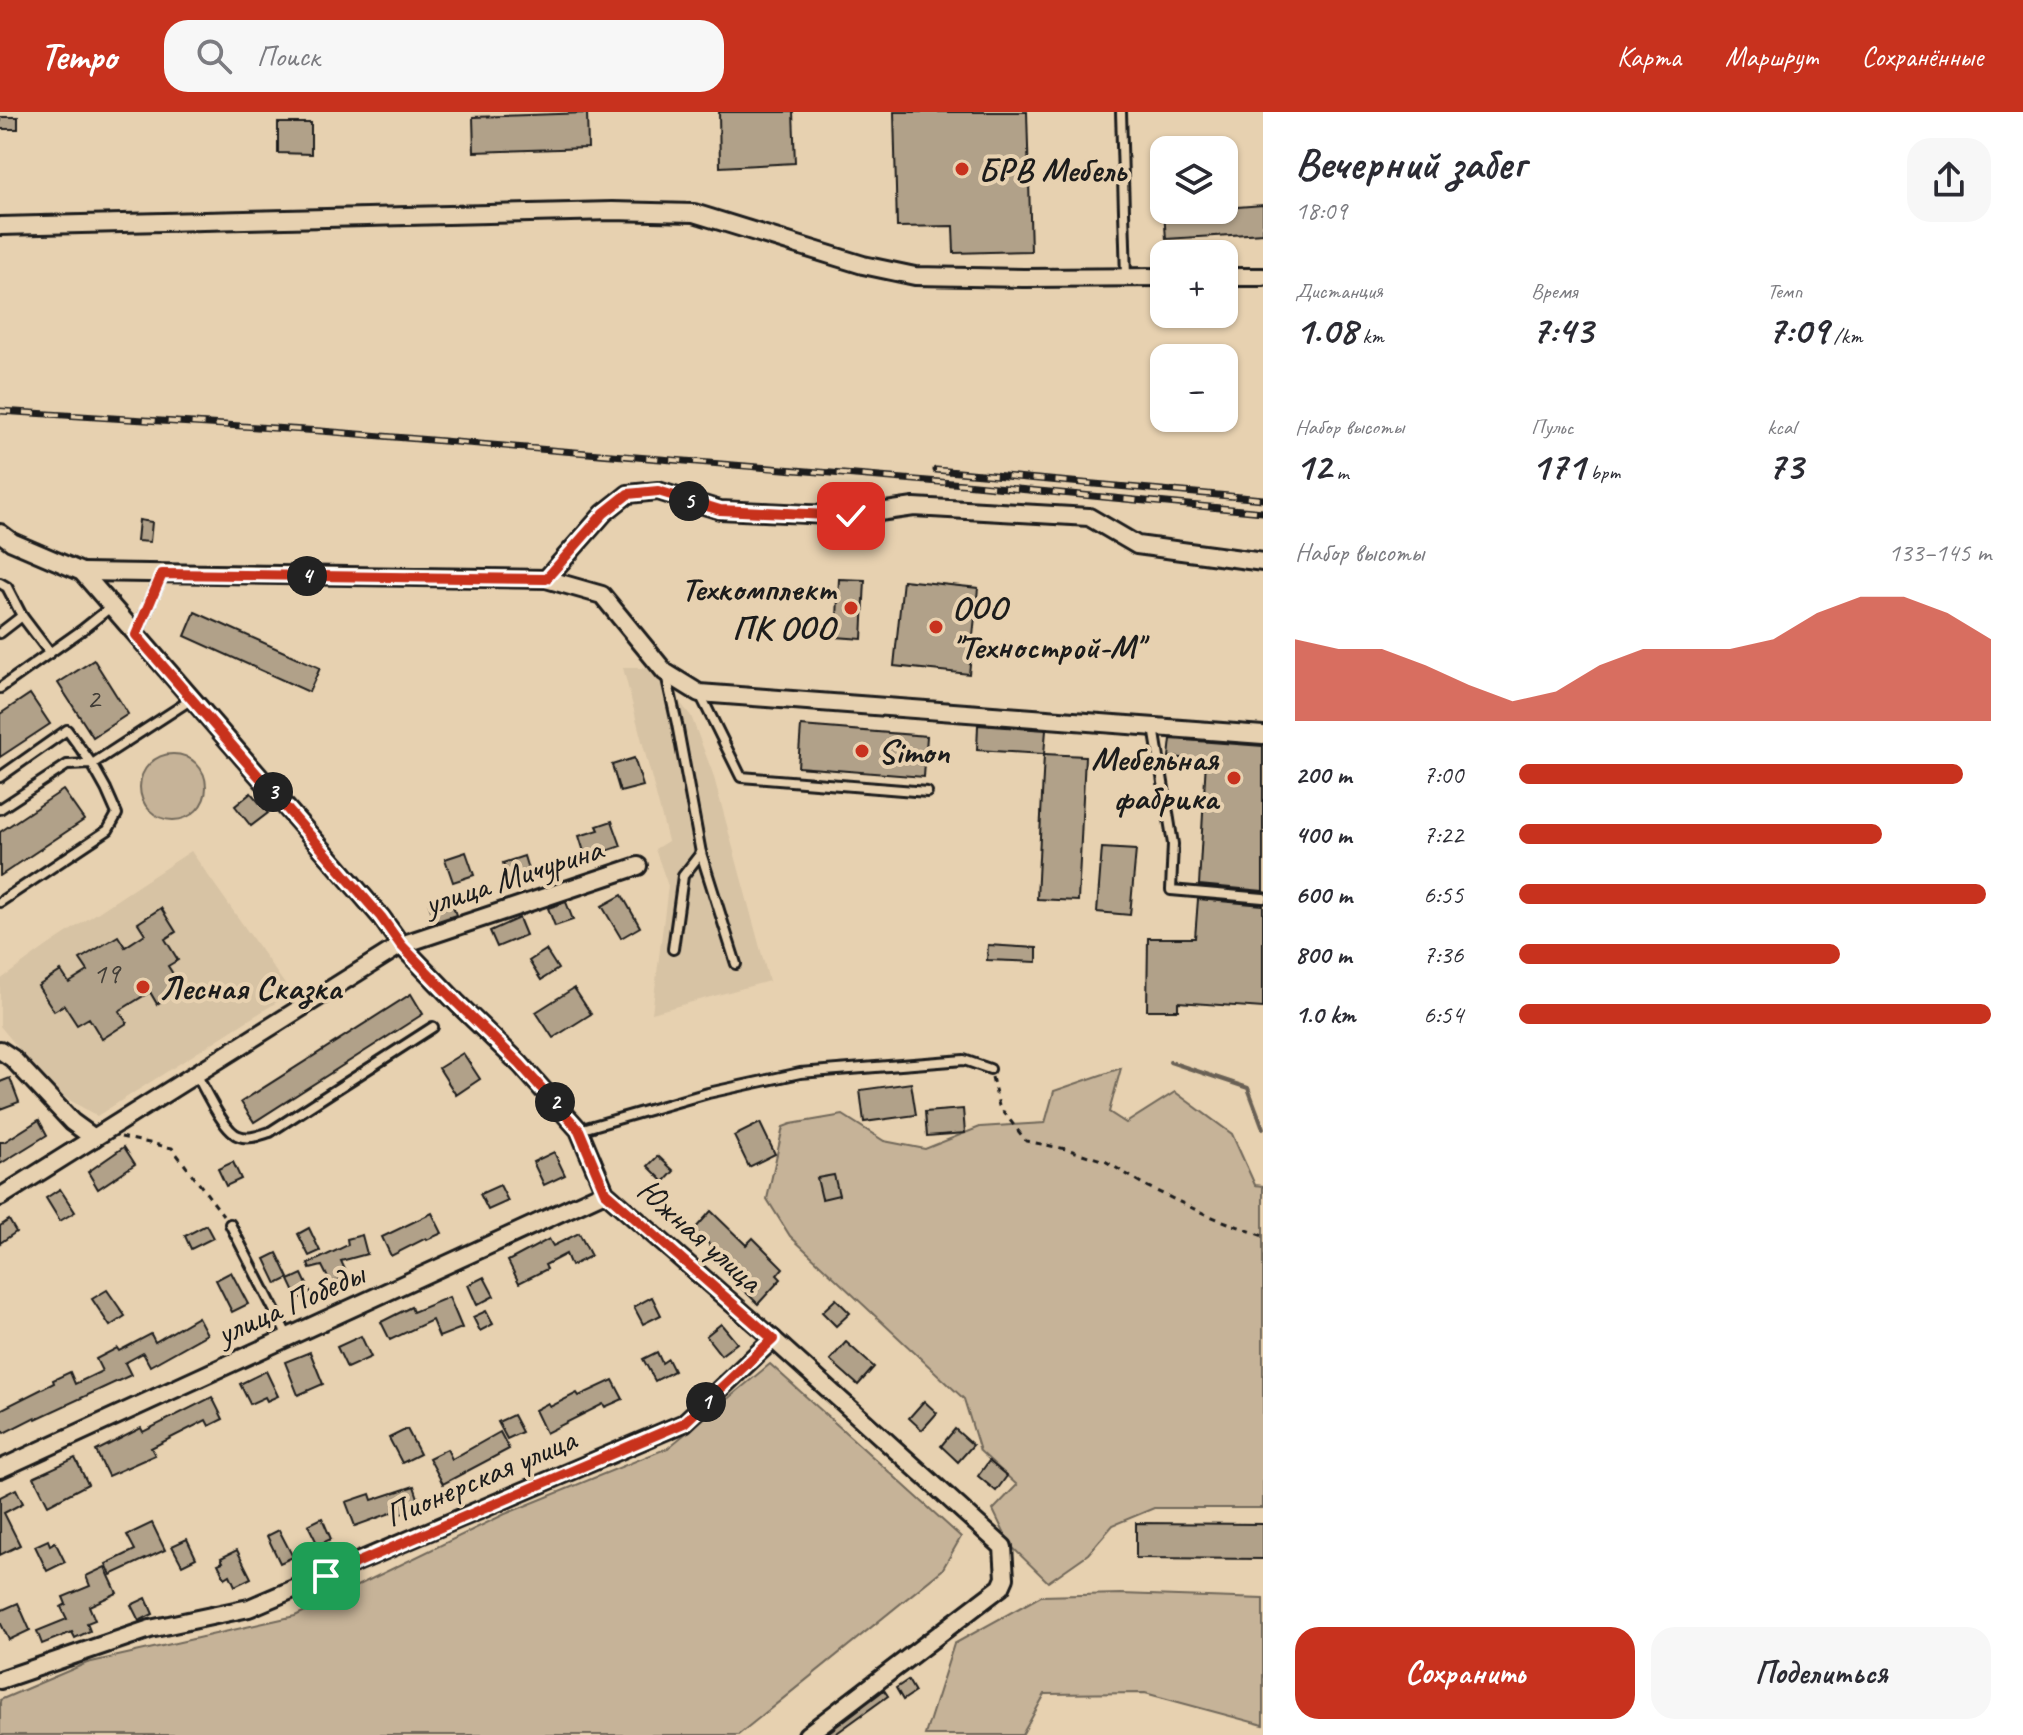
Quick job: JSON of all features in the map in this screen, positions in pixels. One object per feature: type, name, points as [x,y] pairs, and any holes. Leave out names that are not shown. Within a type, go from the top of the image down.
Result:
[{"type":"street","points":[[0,226],[612,211],[694,213],[863,265],[915,276],[1150,277]]},
{"type":"street","points":[[1238,277],[1263,277]]},
{"type":"street","points":[[546,579],[604,513],[628,494],[658,491],[720,510],[851,516],[914,507],[1089,517],[1137,545],[1263,562]]},
{"type":"street","name":"Южная улица","points":[[0,533],[12,542],[82,572],[381,917],[401,945],[520,1064],[579,1130],[605,1192],[1003,1547],[1005,1578],[1001,1587],[807,1735]]},
{"type":"street","points":[[82,572],[546,579],[602,595],[665,672],[699,693],[1263,735]]},
{"type":"street","name":"улица Мичурина","points":[[0,1197],[401,945],[638,866]]},
{"type":"street","points":[[0,1050],[12,1058],[72,1122],[98,1135]]},
{"type":"street","name":"улица Победы","points":[[0,1469],[605,1192]]},
{"type":"street","name":"Пионерская улица","points":[[0,1680],[150,1629],[249,1608],[684,1423],[773,1339]]},
{"type":"lane","points":[[1121,112],[1126,277]]},
{"type":"lane","points":[[136,635],[162,574]]},
{"type":"lane","points":[[0,583],[7,587],[22,616],[50,653]]},
{"type":"lane","points":[[0,688],[112,606]]},
{"type":"lane","points":[[0,633],[22,616]]},
{"type":"lane","points":[[665,672],[701,853],[736,964]]},
{"type":"lane","points":[[699,693],[741,777],[927,792]]},
{"type":"lane","points":[[0,809],[67,765],[92,764],[192,699]]},
{"type":"lane","points":[[1154,726],[1173,844],[1171,890],[1263,898]]},
{"type":"lane","points":[[0,777],[67,730],[92,764],[117,814],[108,830],[0,902]]},
{"type":"lane","points":[[673,949],[683,876],[701,853]]},
{"type":"lane","points":[[196,1073],[230,1132],[242,1138],[257,1137],[270,1132],[433,1027]]},
{"type":"lane","points":[[579,1130],[708,1093],[800,1073],[964,1060],[990,1069]]},
{"type":"lane","points":[[230,1224],[288,1337]]},
{"type":"path","points":[[990,1069],[999,1106],[1026,1141],[1105,1161],[1146,1186],[1207,1215],[1263,1236]]},
{"type":"path","points":[[98,1135],[172,1148],[230,1224]]},
{"type":"shaded area","points":[[623,668],[652,668],[691,716],[713,774],[769,981],[652,1013],[668,886],[655,849],[668,841]]},
{"type":"shaded area","points":[[173,754],[186,757],[196,764],[203,774],[206,787],[203,800],[196,810],[186,817],[173,820],[160,817],[150,810],[143,800],[140,787],[143,774],[150,764],[160,757]]},
{"type":"shaded area","name":"Лесная Сказка","points":[[191,851],[291,993],[97,1116],[54,1091],[0,1026],[0,980]]},
{"type":"shaded area","points":[[1121,1068],[1109,1112],[1126,1123],[1175,1092],[1232,1134],[1255,1185],[1263,1186],[1263,1508],[1154,1508],[1113,1525],[1088,1554],[1048,1582],[1010,1545],[993,1510],[1017,1485],[980,1451],[964,1399],[790,1236],[767,1199],[783,1127],[791,1124],[843,1115],[884,1141],[925,1149],[980,1127],[1045,1123],[1054,1091]]},
{"type":"shaded area","points":[[770,1364],[961,1537],[942,1570],[738,1735],[0,1735],[0,1700],[87,1663],[295,1616],[505,1514],[668,1448]]},
{"type":"shaded area","points":[[1121,1594],[1263,1599],[1263,1725],[1145,1693],[1045,1694],[1022,1735],[925,1735],[954,1644],[1041,1596]]},
{"type":"building","points":[[719,112],[793,112],[795,163],[720,167]]},
{"type":"building","name":"БРВ Мебель","points":[[894,112],[1027,112],[1031,251],[954,253],[953,226],[897,227]]},
{"type":"building","points":[[587,113],[588,148],[474,152],[473,117]]},
{"type":"building","points":[[0,117],[18,117],[18,129],[0,129]]},
{"type":"building","points":[[278,123],[311,123],[311,154],[278,153]]},
{"type":"building","points":[[1263,205],[1263,233],[1166,239],[1165,224],[1238,224],[1238,207]]},
{"type":"building","points":[[139,520],[152,522],[150,542],[137,541]]},
{"type":"building","name":"Техкомплект ПК ООО","points":[[839,579],[865,580],[862,639],[836,637]]},
{"type":"building","name":"ООО \"Технострой-М\"","points":[[903,580],[978,588],[969,674],[894,666]]},
{"type":"building","points":[[195,612],[320,668],[309,692],[185,636]]},
{"type":"building","points":[[94,660],[128,714],[93,737],[58,683]]},
{"type":"building","points":[[30,694],[50,724],[0,757],[0,714]]},
{"type":"building","points":[[978,725],[1046,730],[1044,754],[977,750]]},
{"type":"building","name":"Simon","points":[[801,726],[927,736],[924,777],[798,767]]},
{"type":"building","points":[[1171,739],[1263,746],[1263,891],[1199,885],[1206,760],[1169,757]]},
{"type":"building","points":[[1044,754],[1085,756],[1078,901],[1037,899]]},
{"type":"building","points":[[634,758],[643,786],[620,792],[612,765]]},
{"type":"building","points":[[63,790],[84,820],[0,876],[0,832]]},
{"type":"building","points":[[251,793],[268,813],[251,826],[235,806]]},
{"type":"building","points":[[612,821],[621,846],[586,858],[579,836],[599,830],[597,826]]},
{"type":"building","points":[[1102,848],[1136,850],[1130,915],[1097,912]]},
{"type":"building","points":[[466,852],[474,875],[453,882],[445,859]]},
{"type":"building","points":[[524,856],[531,879],[511,886],[503,863]]},
{"type":"building","points":[[622,895],[640,927],[621,938],[602,906]]},
{"type":"building","points":[[450,897],[456,915],[435,922],[429,904]]},
{"type":"building","points":[[1198,899],[1263,905],[1263,1008],[1178,1002],[1178,1010],[1147,1010],[1148,938],[1195,938]]},
{"type":"building","points":[[566,902],[573,920],[555,926],[548,908]]},
{"type":"building","points":[[161,908],[176,932],[165,939],[178,960],[168,966],[182,988],[157,1004],[150,992],[119,1011],[127,1023],[102,1039],[89,1018],[77,1025],[64,1005],[54,1011],[38,986],[61,971],[69,983],[88,971],[80,959],[118,936],[125,947],[145,934],[138,923]]},
{"type":"building","points":[[519,918],[526,935],[497,947],[490,931]]},
{"type":"building","points":[[988,945],[1037,948],[1037,962],[987,960]]},
{"type":"building","points":[[546,950],[558,969],[541,980],[529,961]]},
{"type":"building","points":[[574,988],[591,1014],[553,1038],[536,1012]]},
{"type":"building","points":[[411,994],[423,1014],[254,1122],[241,1102]]},
{"type":"building","points":[[463,1053],[480,1079],[456,1095],[439,1068]]},
{"type":"building","points":[[10,1078],[19,1102],[0,1109],[0,1082]]},
{"type":"building","points":[[911,1083],[916,1115],[864,1122],[860,1090]]},
{"type":"building","points":[[963,1109],[965,1133],[927,1136],[925,1112]]},
{"type":"building","points":[[39,1120],[47,1135],[0,1164],[0,1142]]},
{"type":"building","points":[[760,1123],[775,1154],[749,1167],[734,1136]]},
{"type":"building","points":[[124,1147],[135,1164],[98,1189],[88,1172]]},
{"type":"building","points":[[554,1152],[565,1175],[544,1185],[533,1162]]},
{"type":"building","points":[[658,1156],[674,1171],[664,1182],[648,1166]]},
{"type":"building","points":[[233,1162],[241,1179],[226,1186],[218,1169]]},
{"type":"building","points":[[834,1175],[839,1195],[822,1199],[817,1178]]},
{"type":"building","points":[[500,1185],[508,1201],[488,1210],[480,1194]]},
{"type":"building","points":[[60,1189],[75,1212],[60,1221],[46,1198]]},
{"type":"building","points":[[711,1211],[746,1245],[753,1238],[783,1268],[777,1275],[781,1279],[758,1304],[723,1270],[730,1263],[694,1230]]},
{"type":"building","points":[[432,1213],[442,1233],[391,1256],[382,1237]]},
{"type":"building","points":[[9,1220],[16,1232],[0,1243],[0,1226]]},
{"type":"building","points":[[206,1225],[213,1238],[191,1249],[185,1236]]},
{"type":"building","points":[[309,1228],[320,1251],[309,1256],[298,1234]]},
{"type":"building","points":[[579,1233],[591,1256],[571,1266],[566,1254],[545,1265],[547,1269],[519,1283],[508,1261],[549,1239],[553,1246]]},
{"type":"building","points":[[362,1235],[367,1254],[341,1261],[348,1276],[331,1284],[322,1266],[310,1269],[308,1264],[348,1245],[347,1239]]},
{"type":"building","points":[[277,1253],[289,1278],[277,1284],[265,1259]]},
{"type":"building","points":[[231,1272],[248,1304],[232,1312],[216,1280]]},
{"type":"building","points":[[302,1274],[311,1293],[298,1299],[289,1280]]},
{"type":"building","points":[[484,1277],[494,1296],[477,1305],[468,1285]]},
{"type":"building","points":[[107,1290],[125,1316],[110,1326],[92,1299]]},
{"type":"building","points":[[449,1297],[462,1328],[439,1337],[432,1320],[390,1340],[381,1322],[411,1307],[413,1312]]},
{"type":"building","points":[[652,1297],[661,1315],[643,1324],[634,1307]]},
{"type":"building","points":[[836,1299],[850,1313],[836,1326],[822,1312]]},
{"type":"building","points":[[486,1311],[493,1324],[480,1331],[473,1317]]},
{"type":"building","points":[[198,1317],[207,1334],[150,1366],[143,1353],[125,1363],[131,1375],[4,1433],[0,1410],[70,1372],[75,1384],[102,1371],[96,1359],[151,1334],[155,1342]]},
{"type":"building","points":[[721,1324],[737,1343],[721,1355],[706,1336]]},
{"type":"building","points":[[361,1336],[371,1357],[347,1368],[337,1347]]},
{"type":"building","points":[[846,1342],[874,1367],[858,1385],[830,1360]]},
{"type":"building","points":[[310,1352],[323,1384],[298,1395],[285,1362]]},
{"type":"building","points":[[657,1352],[662,1363],[668,1359],[674,1371],[655,1381],[643,1359]]},
{"type":"building","points":[[266,1371],[278,1396],[267,1401],[265,1397],[250,1404],[240,1384]]},
{"type":"building","points":[[613,1380],[623,1399],[605,1407],[603,1404],[546,1433],[535,1410],[548,1403],[550,1407],[577,1393],[579,1396]]},
{"type":"building","points":[[212,1397],[223,1419],[209,1426],[206,1420],[151,1448],[155,1455],[108,1476],[96,1451],[141,1428],[143,1432]]},
{"type":"building","points":[[924,1401],[937,1413],[922,1430],[909,1418]]},
{"type":"building","points":[[513,1415],[522,1432],[507,1439],[498,1422]]},
{"type":"building","points":[[407,1429],[420,1454],[402,1463],[389,1438]]},
{"type":"building","points":[[955,1429],[973,1445],[958,1462],[941,1446]]},
{"type":"building","points":[[500,1432],[509,1449],[443,1484],[429,1458],[447,1449],[452,1459]]},
{"type":"building","points":[[75,1458],[88,1484],[48,1505],[34,1477]]},
{"type":"building","points":[[989,1461],[1007,1476],[996,1491],[978,1476]]},
{"type":"building","points":[[414,1486],[421,1507],[397,1515],[396,1511],[355,1526],[346,1502],[370,1494],[372,1500]]},
{"type":"building","points":[[16,1489],[23,1503],[4,1513],[20,1545],[0,1555],[0,1497]]},
{"type":"building","points":[[322,1518],[331,1539],[318,1545],[308,1525]]},
{"type":"building","points":[[152,1523],[165,1550],[111,1575],[106,1564],[135,1550],[127,1535]]},
{"type":"building","points":[[1136,1523],[1263,1524],[1263,1559],[1136,1558]]},
{"type":"building","points":[[279,1530],[293,1557],[280,1563],[267,1536]]},
{"type":"building","points":[[187,1539],[196,1558],[182,1565],[172,1546]]},
{"type":"building","points":[[48,1540],[50,1545],[55,1542],[65,1562],[47,1571],[35,1546]]},
{"type":"building","points":[[237,1550],[251,1578],[235,1586],[230,1575],[225,1578],[218,1564],[223,1562],[221,1558]]},
{"type":"building","points":[[105,1567],[117,1593],[89,1606],[95,1620],[87,1623],[90,1631],[75,1638],[72,1632],[42,1644],[37,1631],[67,1619],[61,1607],[66,1604],[63,1597],[90,1586],[86,1576]]},
{"type":"building","points":[[146,1598],[153,1614],[139,1621],[131,1605]]},
{"type":"building","points":[[18,1603],[30,1630],[9,1640],[0,1622],[0,1611]]},
{"type":"building","points":[[908,1680],[915,1692],[903,1700],[896,1688]]},
{"type":"building","points":[[884,1690],[888,1696],[834,1735],[825,1735]]},
{"type":"waterway","points":[[1170,1062],[1248,1088],[1263,1128]]},
{"type":"railway","points":[[0,411],[321,431],[1263,512]]},
{"type":"railway","points":[[936,470],[1263,499]]},
{"type":"place","name":"БРВ Мебель","points":[[962,169]]},
{"type":"place","name":"Техкомплект ПК ООО","points":[[851,608]]},
{"type":"place","name":"ООО \"Технострой-М\"","points":[[936,627]]},
{"type":"place","name":"Simon","points":[[862,751]]},
{"type":"place","name":"Мебельная фабрика","points":[[1234,778]]},
{"type":"place","name":"Лесная Сказка","points":[[143,987]]},
{"type":"route","points":[[326,1576],[684,1423],[773,1339],[605,1192],[579,1130],[520,1064],[401,945],[381,917],[136,635],[162,574],[546,579],[604,513],[628,494],[658,491],[720,510],[851,516]]}]
